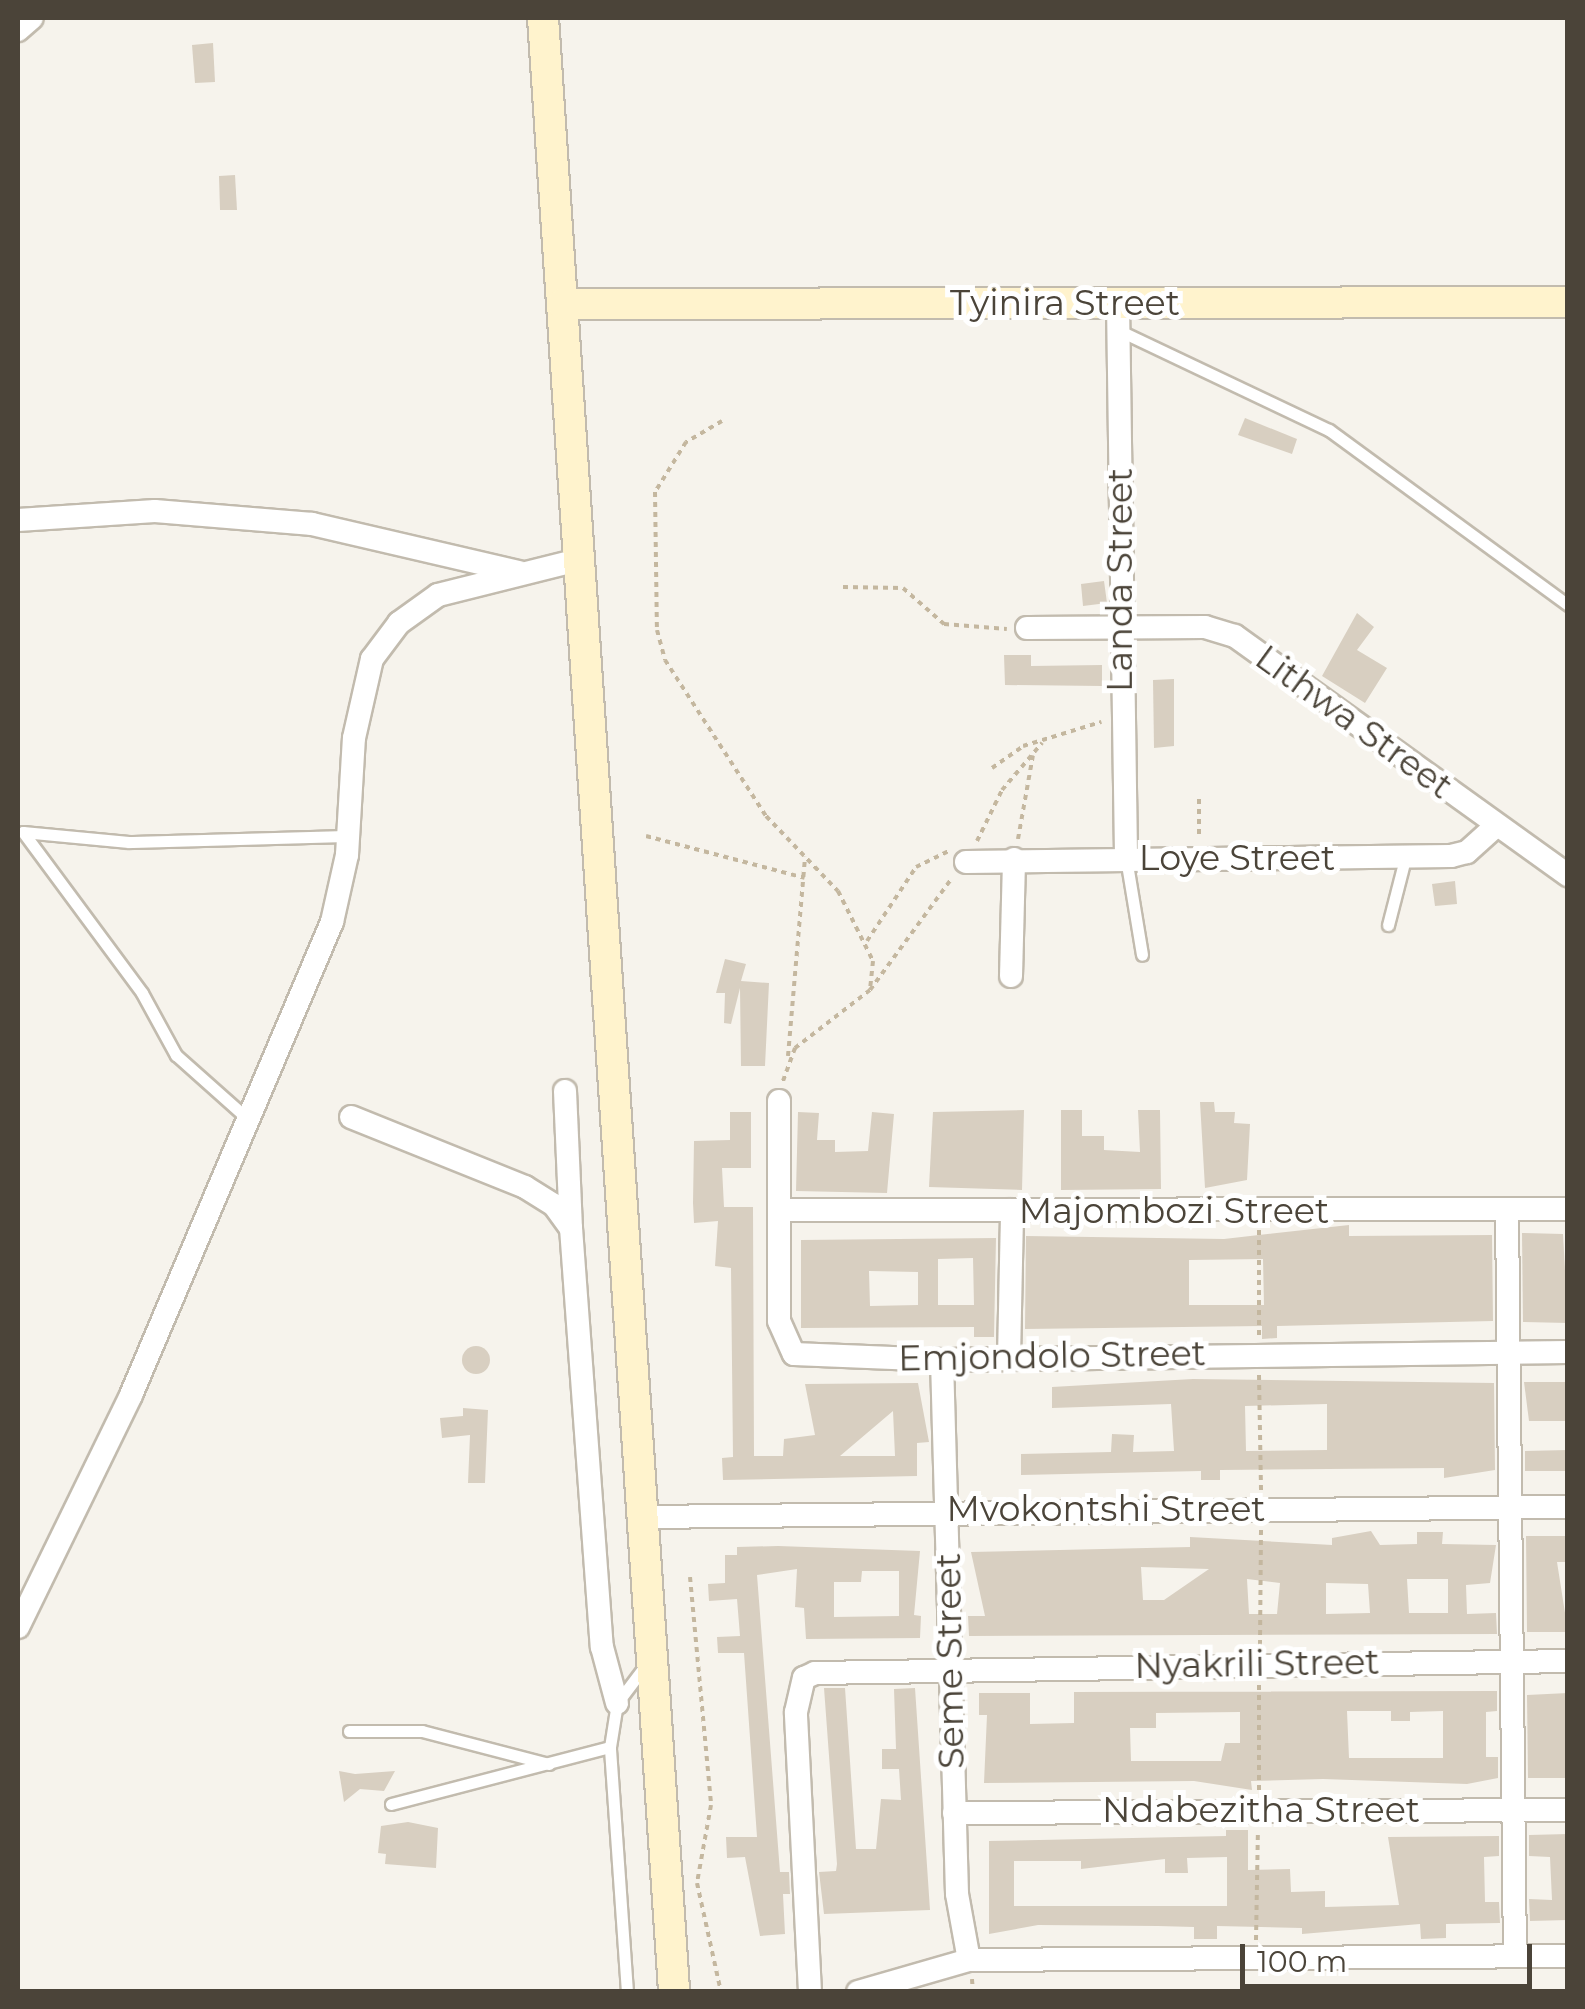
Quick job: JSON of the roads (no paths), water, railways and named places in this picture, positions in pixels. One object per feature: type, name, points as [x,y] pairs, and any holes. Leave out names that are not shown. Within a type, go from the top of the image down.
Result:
[{"type":"main road","points":[[544,18],[674,1992]]},
{"type":"main road","name":"Tyinira Street","points":[[563,304],[1118,317],[1568,302]]},
{"type":"street","points":[[18,30],[32,18]]},
{"type":"street","name":"Landa Street","points":[[1118,317],[1126,858]]},
{"type":"street","points":[[18,520],[155,512],[312,524],[521,573]]},
{"type":"street","points":[[18,1627],[131,1395],[332,922],[348,836],[354,738],[372,658],[399,622],[438,595],[582,559]]},
{"type":"street","name":"Lithwa Street","points":[[1027,628],[1205,626],[1235,636],[1568,874]]},
{"type":"street","name":"Loye Street","points":[[966,862],[1200,857],[1405,859],[1468,852],[1496,825]]},
{"type":"street","points":[[1011,976],[1014,859]]},
{"type":"street","points":[[565,1091],[571,1228],[602,1647],[617,1703]]},
{"type":"street","name":"Emjondolo Street","points":[[778,1101],[786,1346],[810,1357],[942,1360],[1568,1352]]},
{"type":"street","points":[[350,1117],[525,1187],[554,1205],[571,1228]]},
{"type":"street","name":"Majombozi Street","points":[[780,1210],[1259,1213],[1568,1209]]},
{"type":"street","points":[[1009,1358],[1012,1210]]},
{"type":"street","points":[[1507,1210],[1511,1506],[1508,1662],[1515,1956]]},
{"type":"street","name":"Seme Street","points":[[942,1360],[947,1668],[954,1813],[969,1960]]},
{"type":"street","name":"Mvokontshi Street","points":[[644,1517],[947,1510],[1568,1507]]},
{"type":"street","name":"Nyakrili Street","points":[[810,1992],[796,1712],[804,1678],[831,1670],[1568,1662]]},
{"type":"street","name":"Ndabezitha Street","points":[[954,1813],[1259,1807],[1568,1810]]},
{"type":"street","points":[[858,1992],[969,1960],[1256,1955],[1568,1956]]},
{"type":"lane","points":[[1118,317],[1329,430],[1568,605]]},
{"type":"lane","points":[[20,831],[129,842],[348,836]]},
{"type":"lane","points":[[20,831],[142,993],[176,1055],[249,1120]]},
{"type":"lane","points":[[1126,858],[1142,956]]},
{"type":"lane","points":[[1388,924],[1405,859]]},
{"type":"lane","points":[[627,1992],[610,1747],[617,1703],[653,1656]]},
{"type":"lane","points":[[349,1731],[422,1731],[549,1764]]},
{"type":"lane","points":[[391,1804],[610,1747]]}]
